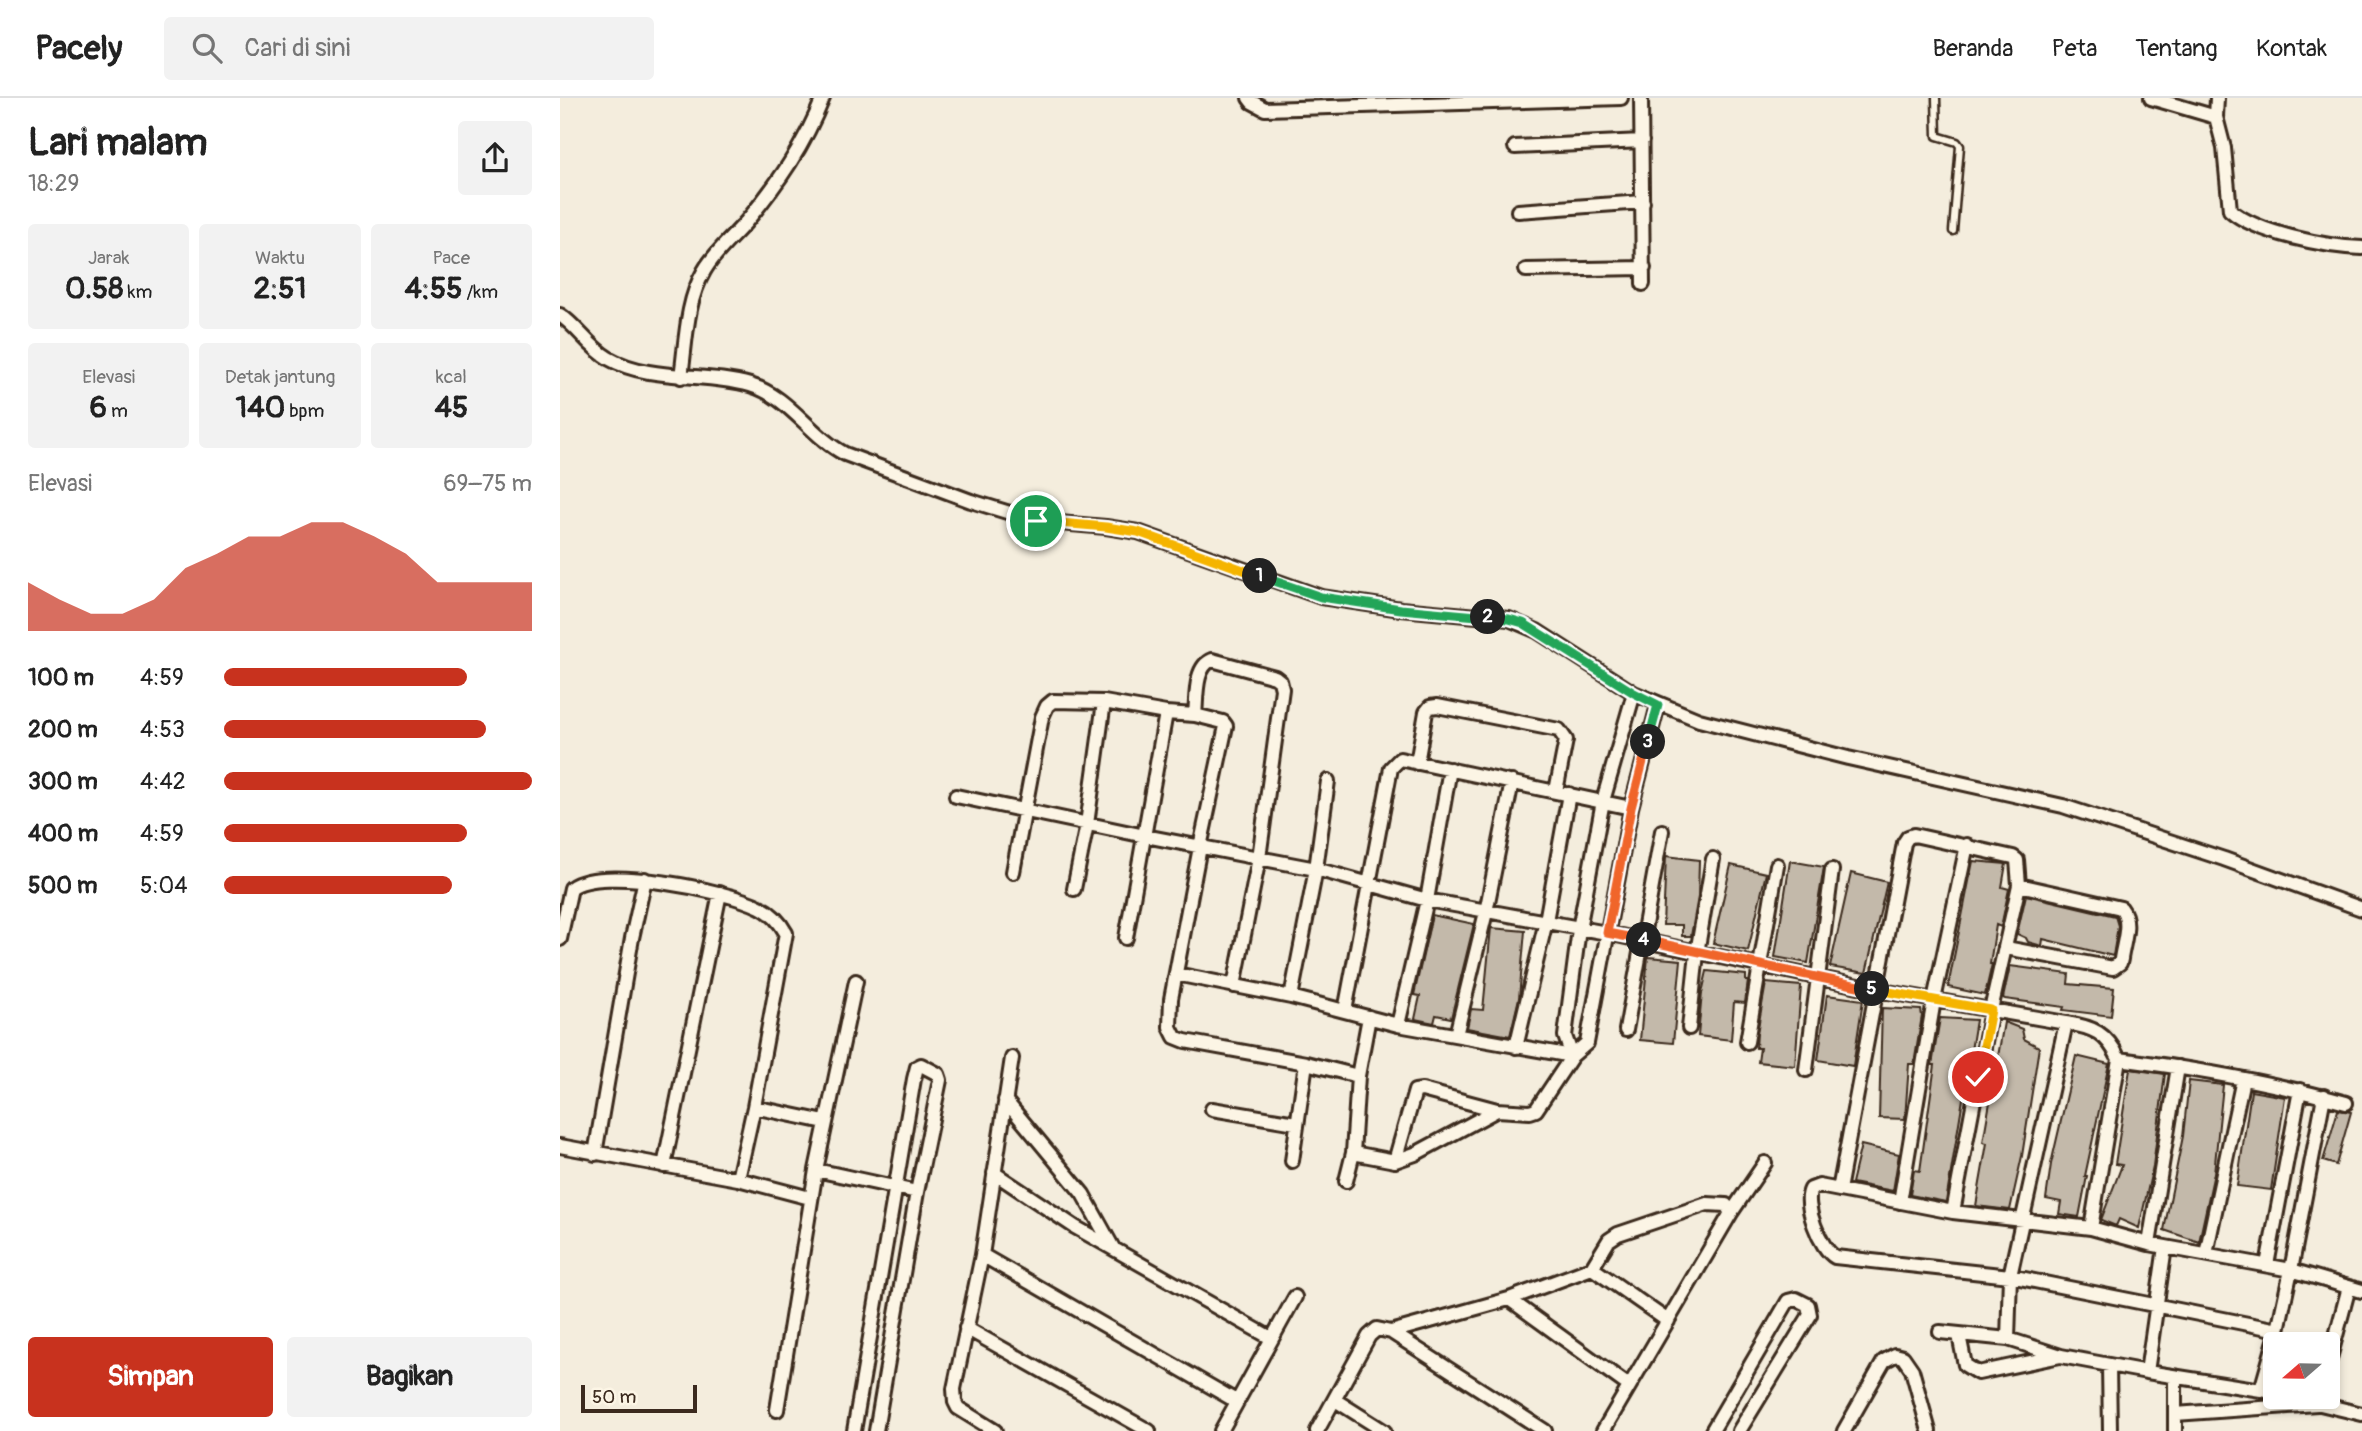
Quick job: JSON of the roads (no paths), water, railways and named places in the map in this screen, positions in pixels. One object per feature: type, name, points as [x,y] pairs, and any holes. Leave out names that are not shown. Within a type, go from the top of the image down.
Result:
[{"type":"street","points":[[681,377],[690,314],[705,270],[794,160],[823,98]]},
{"type":"street","points":[[1249,98],[1265,109],[1621,98]]},
{"type":"street","points":[[1641,98],[1643,284]]},
{"type":"street","points":[[2151,98],[2216,117]]},
{"type":"street","points":[[2217,98],[2216,117],[2224,148],[2230,210],[2241,220],[2293,237],[2348,248],[2362,248]]},
{"type":"street","points":[[1515,147],[1642,141]]},
{"type":"street","points":[[1518,211],[1643,202]]},
{"type":"street","points":[[1526,270],[1644,268]]},
{"type":"street","points":[[560,315],[606,357],[622,365],[681,377],[750,385],[768,393],[829,446],[971,501],[1036,521],[1138,532],[1321,597],[1413,610],[1509,619],[1523,623],[1634,693],[1658,705],[1715,725],[2063,806],[2224,859],[2362,909]]},
{"type":"street","points":[[1195,715],[1200,672],[1206,662],[1212,660],[1275,677],[1280,681],[1282,689],[1259,858],[1234,986]]},
{"type":"street","points":[[1572,1056],[1565,1036],[1579,929],[1603,801],[1634,693]]},
{"type":"street","points":[[1013,872],[1042,717],[1047,706],[1053,701],[1104,702],[1166,713],[1195,715],[1223,722],[1226,726],[1171,999],[1170,1027],[1175,1037],[1185,1041],[1306,1062],[1358,1076]]},
{"type":"street","points":[[1073,889],[1087,824],[1104,702]]},
{"type":"street","points":[[1395,1161],[1415,1091],[1422,1090],[1497,1110],[1530,1112],[1536,1110],[1572,1056],[1587,1042],[1631,808],[1658,705]]},
{"type":"street","points":[[1417,762],[1426,712],[1430,707],[1437,706],[1559,730],[1566,740],[1556,791]]},
{"type":"street","points":[[1126,938],[1166,713]]},
{"type":"street","points":[[1345,1011],[1391,768],[1400,759],[1631,808]]},
{"type":"street","points":[[1398,1025],[1427,900],[1450,769]]},
{"type":"street","points":[[1291,997],[1316,869],[1328,781]]},
{"type":"street","points":[[1456,1035],[1486,912],[1512,782]]},
{"type":"street","points":[[1516,1047],[1546,921],[1569,794]]},
{"type":"street","points":[[956,796],[1316,869],[1427,900],[1607,933],[1877,990],[2090,1027],[2113,1047],[2119,1059],[2091,1228]]},
{"type":"street","points":[[1626,1030],[1662,831]]},
{"type":"street","points":[[1839,1190],[1904,843],[1908,837],[1914,835],[1967,845],[2018,860],[2019,885],[1991,1010],[1953,1212]]},
{"type":"street","points":[[1900,1202],[1934,1000],[1967,845]]},
{"type":"street","points":[[1689,1028],[1697,953],[1713,859]]},
{"type":"street","points":[[1747,1042],[1777,865]]},
{"type":"street","points":[[1806,1070],[1832,870]]},
{"type":"street","points":[[595,1154],[632,938],[645,879]]},
{"type":"street","points":[[560,939],[571,888],[578,884],[645,879],[720,893],[761,907],[781,924],[786,933],[738,1180]]},
{"type":"street","points":[[2006,948],[2113,968],[2121,959],[2126,925],[2125,914],[2121,908],[2019,885]]},
{"type":"street","points":[[664,1166],[720,893]]},
{"type":"street","points":[[1176,974],[1291,997],[1398,1025],[1572,1056]]},
{"type":"street","points":[[777,1410],[810,1198],[856,981]]},
{"type":"street","points":[[1346,1181],[1353,1153],[1358,1076],[1368,1017]]},
{"type":"street","points":[[2008,1339],[2010,1276],[2066,1023]]},
{"type":"street","points":[[995,1431],[964,1413],[955,1402],[954,1389],[982,1255],[1012,1058]]},
{"type":"street","points":[[2119,1059],[2178,1066],[2300,1090],[2346,1103]]},
{"type":"street","points":[[1292,1161],[1306,1062]]},
{"type":"street","points":[[854,1431],[914,1079],[917,1066],[921,1065],[940,1076],[876,1431]]},
{"type":"street","points":[[2149,1244],[2178,1066]]},
{"type":"street","points":[[2206,1254],[2243,1079]]},
{"type":"street","points":[[2267,1265],[2300,1090]]},
{"type":"street","points":[[1940,1332],[2008,1339],[2061,1356],[2261,1390],[2291,1270],[2324,1097]]},
{"type":"street","points":[[1005,1100],[1083,1194],[1113,1248]]},
{"type":"street","points":[[754,1107],[824,1122]]},
{"type":"street","points":[[1212,1109],[1296,1123]]},
{"type":"street","points":[[1353,1153],[1395,1161],[1415,1154],[1497,1110]]},
{"type":"street","points":[[560,1146],[738,1180],[810,1198]]},
{"type":"street","points":[[1603,1431],[1731,1213],[1765,1163]]},
{"type":"street","points":[[816,1170],[917,1192]]},
{"type":"street","points":[[994,1173],[1075,1227],[1272,1338]]},
{"type":"street","points":[[2278,1329],[2010,1276],[1842,1258],[1830,1254],[1820,1241],[1808,1198],[1815,1187],[1953,1212],[2091,1228],[2149,1244],[2291,1270],[2362,1291]]},
{"type":"street","points":[[1391,1332],[1509,1299],[1592,1268],[1609,1240],[1618,1234],[1707,1204],[1726,1205],[1731,1213]]},
{"type":"street","points":[[2147,1372],[2165,1247]]},
{"type":"street","points":[[982,1255],[1237,1401]]},
{"type":"street","points":[[1592,1268],[1668,1321]]},
{"type":"street","points":[[2337,1332],[2349,1287]]},
{"type":"street","points":[[1221,1431],[1295,1297]]},
{"type":"street","points":[[1509,1299],[1629,1386]]},
{"type":"street","points":[[1712,1431],[1788,1301],[1796,1299],[1808,1305],[1810,1315],[1739,1431]]},
{"type":"street","points":[[966,1328],[1149,1431]]},
{"type":"street","points":[[1317,1431],[1369,1336],[1377,1329],[1391,1332],[1545,1431]]},
{"type":"street","points":[[1959,1335],[1965,1364],[1978,1373],[2061,1356]]},
{"type":"street","points":[[1844,1431],[1884,1361],[1895,1355],[1903,1357],[1912,1370],[1929,1431]]},
{"type":"street","points":[[2109,1365],[2109,1431]]},
{"type":"street","points":[[2175,1377],[2175,1431]]},
{"type":"street","points":[[1335,1400],[1384,1431]]},
{"type":"street","points":[[2175,1414],[2263,1405]]},
{"type":"street","points":[[2340,1408],[2362,1415]]},
{"type":"lane","points":[[1936,98],[1938,137],[1957,142],[1960,146],[1953,231]]}]
